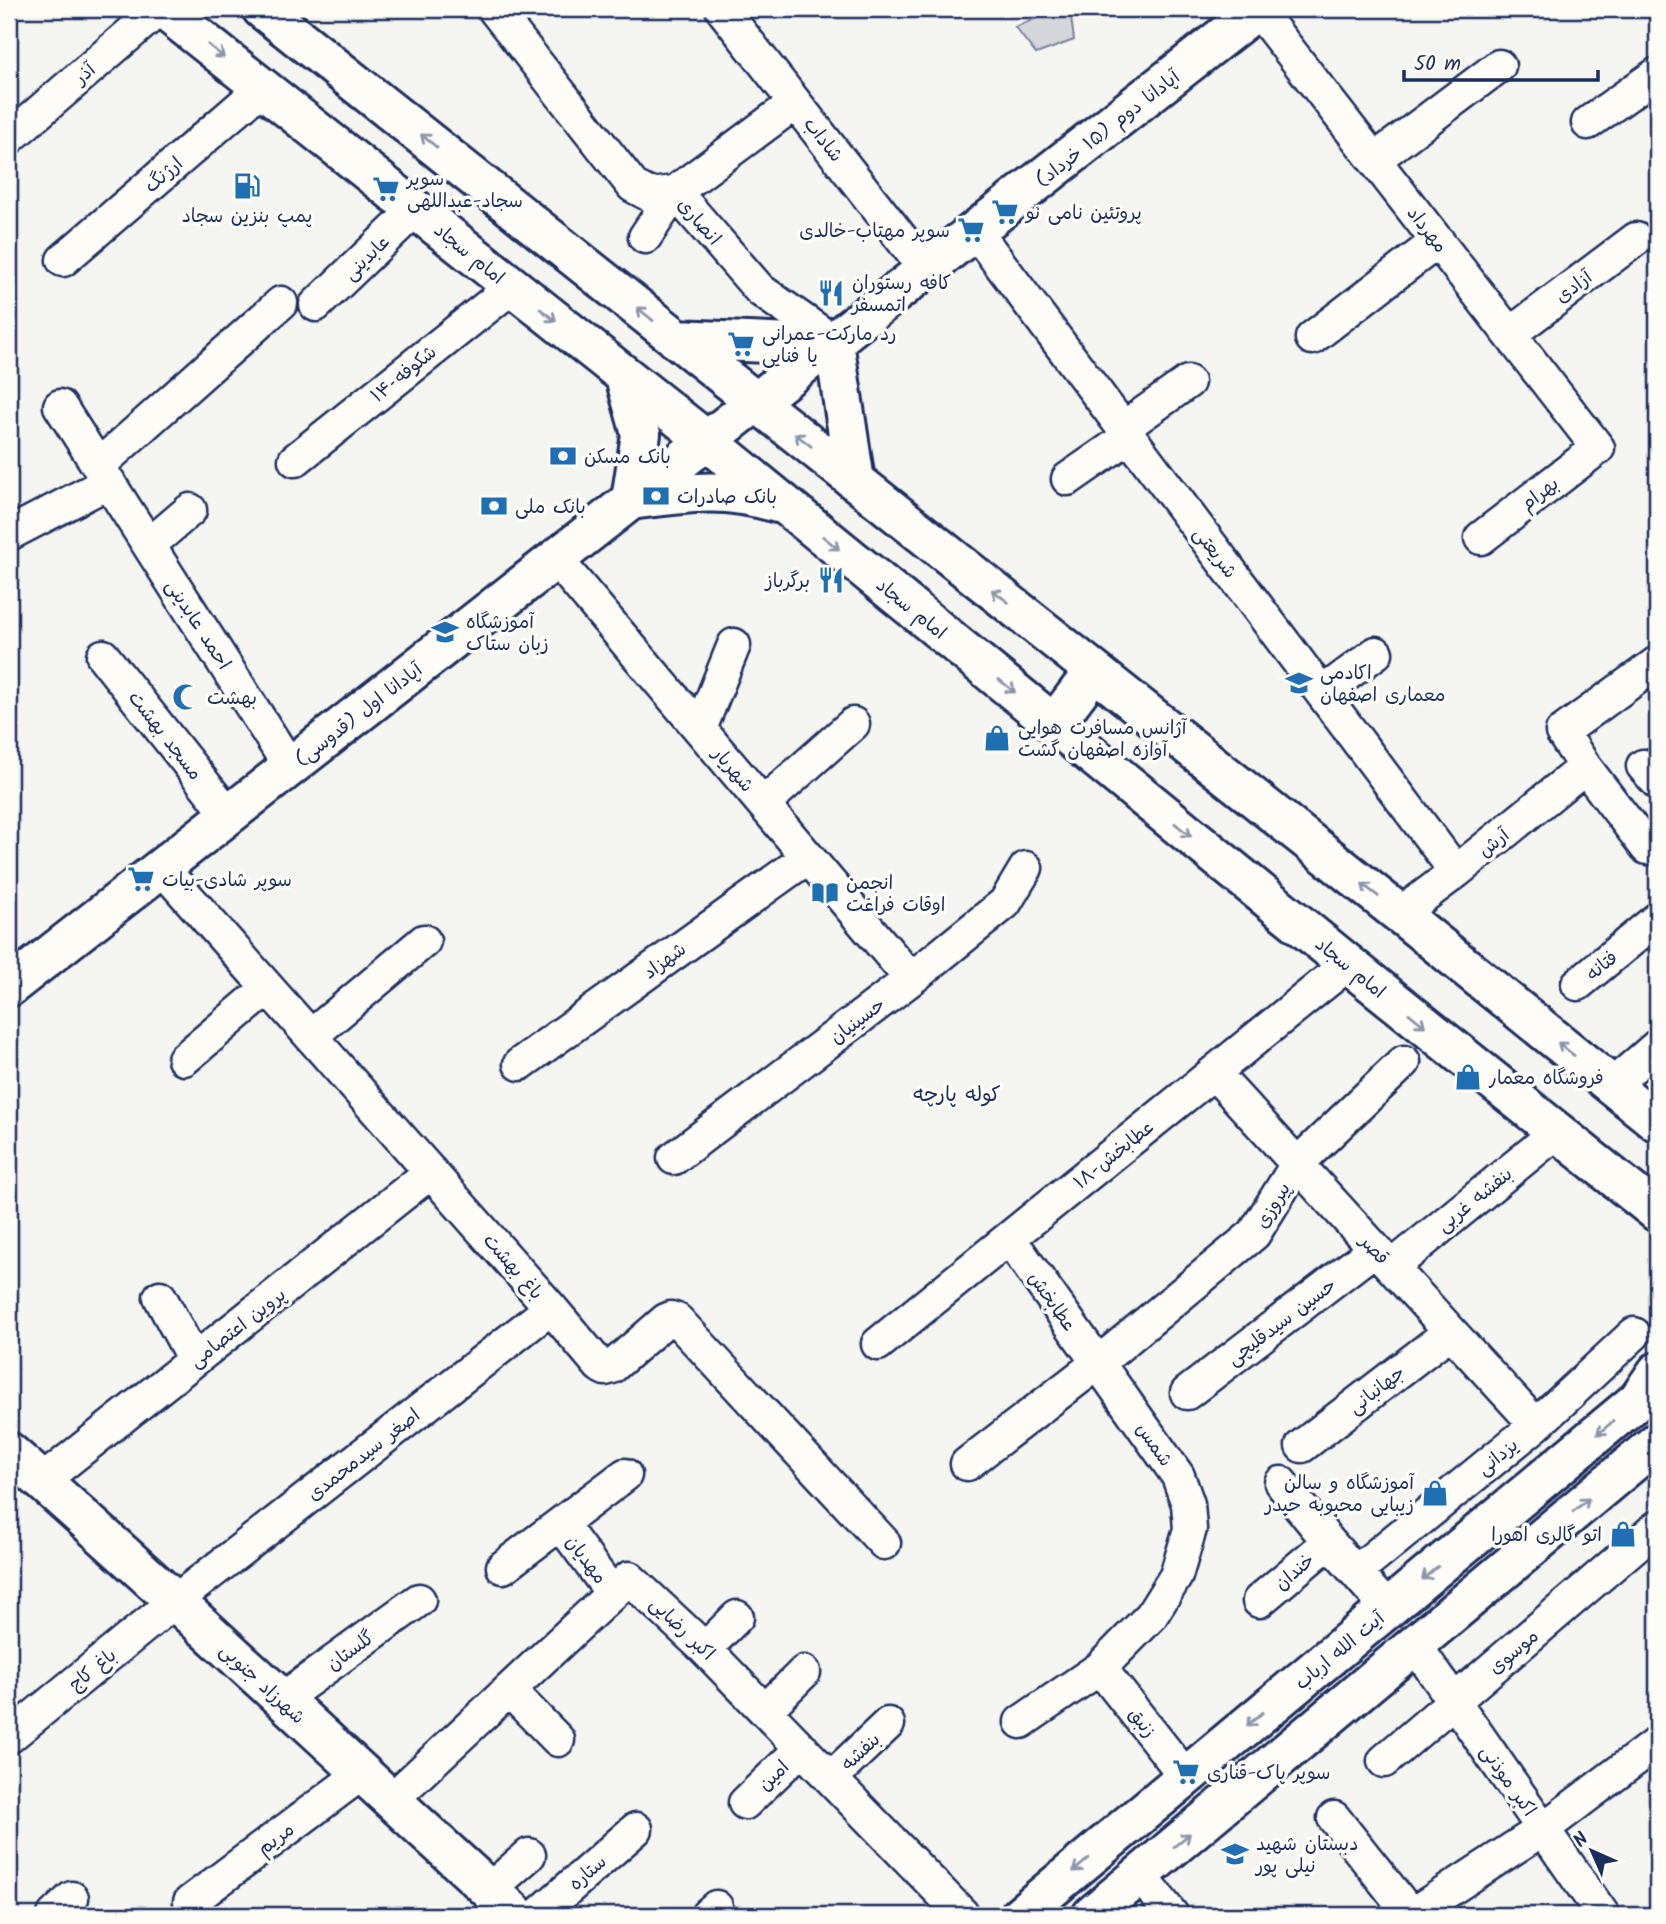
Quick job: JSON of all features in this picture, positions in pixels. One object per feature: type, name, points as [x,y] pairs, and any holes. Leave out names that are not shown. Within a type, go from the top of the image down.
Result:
[{"type":"main road","name":"امام سجاد","points":[[161,9],[706,440],[1652,1211]]},
{"type":"main road","points":[[262,9],[1400,914],[1657,1122]]},
{"type":"main road","name":"آپادانا دوم (۱۵ خرداد)","points":[[706,440],[976,232],[1258,9]]},
{"type":"main road","points":[[676,339],[792,344],[834,342],[855,481]]},
{"type":"main road","points":[[625,377],[641,434],[631,500],[705,491],[753,496],[785,506]]},
{"type":"main road","name":"آپادانا اول (قدوسی)","points":[[9,987],[706,440]]},
{"type":"main road","points":[[1054,724],[1094,671]]},
{"type":"main road","name":"آیت الله ارباب","points":[[1020,1915],[1388,1609],[1651,1385]]},
{"type":"main road","points":[[1092,1915],[1657,1442]]},
{"type":"main road","name":"شهرزاد جنوبی","points":[[9,1452],[511,1909]]},
{"type":"main road","points":[[1340,1648],[1368,1684]]},
{"type":"street","name":"آذر","points":[[9,138],[161,9]]},
{"type":"street","name":"انصاری","points":[[494,9],[633,186],[650,195],[675,192],[760,290],[834,342]]},
{"type":"street","name":"مهرداد","points":[[1258,9],[1598,448]]},
{"type":"street","name":"شاداب","points":[[736,14],[795,103],[926,270]]},
{"type":"street","points":[[1374,160],[1499,65]]},
{"type":"street","points":[[1588,123],[1657,74]]},
{"type":"street","name":"ارژنگ","points":[[63,260],[262,88]]},
{"type":"street","points":[[645,237],[675,192],[795,103]]},
{"type":"street","name":"عابدینی","points":[[316,305],[415,210]]},
{"type":"street","name":"شریعتی","points":[[976,232],[1455,872]]},
{"type":"street","name":"آزادی","points":[[1510,334],[1636,239]]},
{"type":"street","points":[[1312,338],[1438,242]]},
{"type":"street","name":"۱۴-شکوفه","points":[[295,460],[512,287]]},
{"type":"street","points":[[9,534],[104,474],[281,303]]},
{"type":"street","points":[[1068,479],[1188,382]]},
{"type":"street","name":"احمد عابدینی","points":[[60,406],[290,766]]},
{"type":"street","name":"بهرام","points":[[1481,538],[1598,448]]},
{"type":"street","points":[[149,545],[190,510]]},
{"type":"street","name":"شهریار","points":[[556,559],[911,979]]},
{"type":"street","points":[[700,729],[734,645]]},
{"type":"street","points":[[1322,693],[1376,653]]},
{"type":"street","name":"مسجد بهشت","points":[[103,656],[229,815]]},
{"type":"street","points":[[1654,849],[1585,767],[1562,732],[1657,663]]},
{"type":"street","points":[[763,804],[853,724]]},
{"type":"street","name":"آرش","points":[[1400,914],[1585,767]]},
{"type":"street","name":"شهزاد","points":[[520,1064],[808,857]]},
{"type":"street","name":"باغ بهشت","points":[[161,867],[600,1366],[606,1369],[612,1367],[666,1320],[677,1320],[884,1543]]},
{"type":"street","name":"حسینیان","points":[[674,1158],[911,979],[1005,903],[1026,869]]},
{"type":"street","name":"فتانه","points":[[1578,984],[1657,919]]},
{"type":"street","points":[[311,1036],[424,941]]},
{"type":"street","name":"۱۸-عطابخش","points":[[878,1344],[1348,964]]},
{"type":"street","points":[[184,1059],[268,988]]},
{"type":"street","points":[[1612,1086],[1657,1046]]},
{"type":"street","name":"پیروزی","points":[[1098,1363],[1254,1234],[1297,1164],[1404,1062]]},
{"type":"street","name":"قصر","points":[[1214,1073],[1536,1425]]},
{"type":"street","name":"بنفشه غربی","points":[[1383,1258],[1557,1132]]},
{"type":"street","name":"پروین اعتصامی","points":[[42,1481],[431,1172]]},
{"type":"street","name":"عطابخش","points":[[1009,1238],[1098,1363]]},
{"type":"street","name":"حسین سیدقلیچی","points":[[1188,1393],[1383,1258]]},
{"type":"street","points":[[160,1297],[194,1360]]},
{"type":"street","name":"اصغر سیدمحمدی","points":[[175,1601],[551,1308]]},
{"type":"street","name":"جهانبانی","points":[[1303,1446],[1450,1332]]},
{"type":"street","name":"یزدانی","points":[[1356,1572],[1536,1425],[1634,1334]]},
{"type":"street","points":[[967,1464],[1098,1363]]},
{"type":"street","name":"شمس","points":[[1021,1722],[1100,1668],[1151,1616],[1176,1576],[1190,1529],[1188,1504],[1178,1476],[1098,1363]]},
{"type":"street","points":[[502,1567],[625,1475]]},
{"type":"street","points":[[1281,1483],[1388,1609]]},
{"type":"street","name":"مهدیان","points":[[561,1524],[612,1593]]},
{"type":"street","name":"خندان","points":[[1259,1601],[1329,1542]]},
{"type":"street","name":"موسوی","points":[[1384,1760],[1652,1542]]},
{"type":"street","name":"اکبر رضایی","points":[[390,1801],[627,1578],[631,1578],[832,1777],[963,1915]]},
{"type":"street","name":"گلستان","points":[[281,1700],[419,1600]]},
{"type":"street","name":"باغ کاج","points":[[9,1737],[175,1601]]},
{"type":"street","points":[[705,1649],[737,1617]]},
{"type":"street","name":"اکبر موذنی","points":[[1415,1645],[1603,1915]]},
{"type":"street","name":"زنبق","points":[[1100,1668],[1186,1777]]},
{"type":"street","points":[[765,1711],[804,1672]]},
{"type":"street","points":[[509,1690],[558,1741]]},
{"type":"street","name":"بنفشه","points":[[832,1777],[888,1724]]},
{"type":"street","points":[[1334,1818],[1411,1915],[1543,1829],[1657,1743]]},
{"type":"street","name":"امین","points":[[745,1803],[802,1748]]},
{"type":"street","name":"مریم","points":[[190,1902],[361,1774]]},
{"type":"street","name":"ستاره","points":[[511,1909],[636,1829]]},
{"type":"street","points":[[511,1909],[529,1855]]},
{"type":"street","points":[[1140,1875],[1172,1915]]},
{"type":"shaded area","points":[[1059,9],[1070,9],[1074,40],[1036,54],[1015,27]]},
{"type":"place","name":"پمپ بنزین سجاد","points":[[247,186]]},
{"type":"place","name":"سوپر سجاد-عبداللهی","points":[[386,189]]},
{"type":"place","name":"پروتئین نامی نو","points":[[1005,212]]},
{"type":"place","name":"سوپر مهتاب-خالدی","points":[[971,230]]},
{"type":"place","name":"كافه رستوران اتمسفر","points":[[831,293]]},
{"type":"place","name":"رد مارکت-عمرانی یا فنایی","points":[[741,344]]},
{"type":"place","name":"بانک مسکن","points":[[563,456]]},
{"type":"place","name":"بانک صادرات","points":[[656,496]]},
{"type":"place","name":"بانک ملی","points":[[494,506]]},
{"type":"place","name":"برگرباز","points":[[831,580]]},
{"type":"place","name":"آموزشگاه زبان ستاک","points":[[445,632]]},
{"type":"place","name":"اکادمی معماری اصفهان","points":[[1299,683]]},
{"type":"place","name":"بهشت","points":[[186,697]]},
{"type":"place","name":"آژانس مسافرت هوایی آوازه اصفهان گشت","points":[[997,738]]},
{"type":"place","name":"سوپر شادی-بیات","points":[[141,879]]},
{"type":"place","name":"انجمن اوقات فراغت","points":[[825,893]]},
{"type":"place","name":"فروشگاه معمار","points":[[1468,1077]]},
{"type":"place","name":"آموزشگاه و سالن زیبایی محبوبه حیدر","points":[[1435,1493]]},
{"type":"place","name":"اتو گالری اهورا","points":[[1623,1534]]},
{"type":"place","name":"سوپر پاک-قناری","points":[[1186,1772]]},
{"type":"place","name":"دبستان شهید نیلی پور","points":[[1235,1854]]},
{"type":"district","name":"کوله پارچه","points":[[957,1094]]}]
